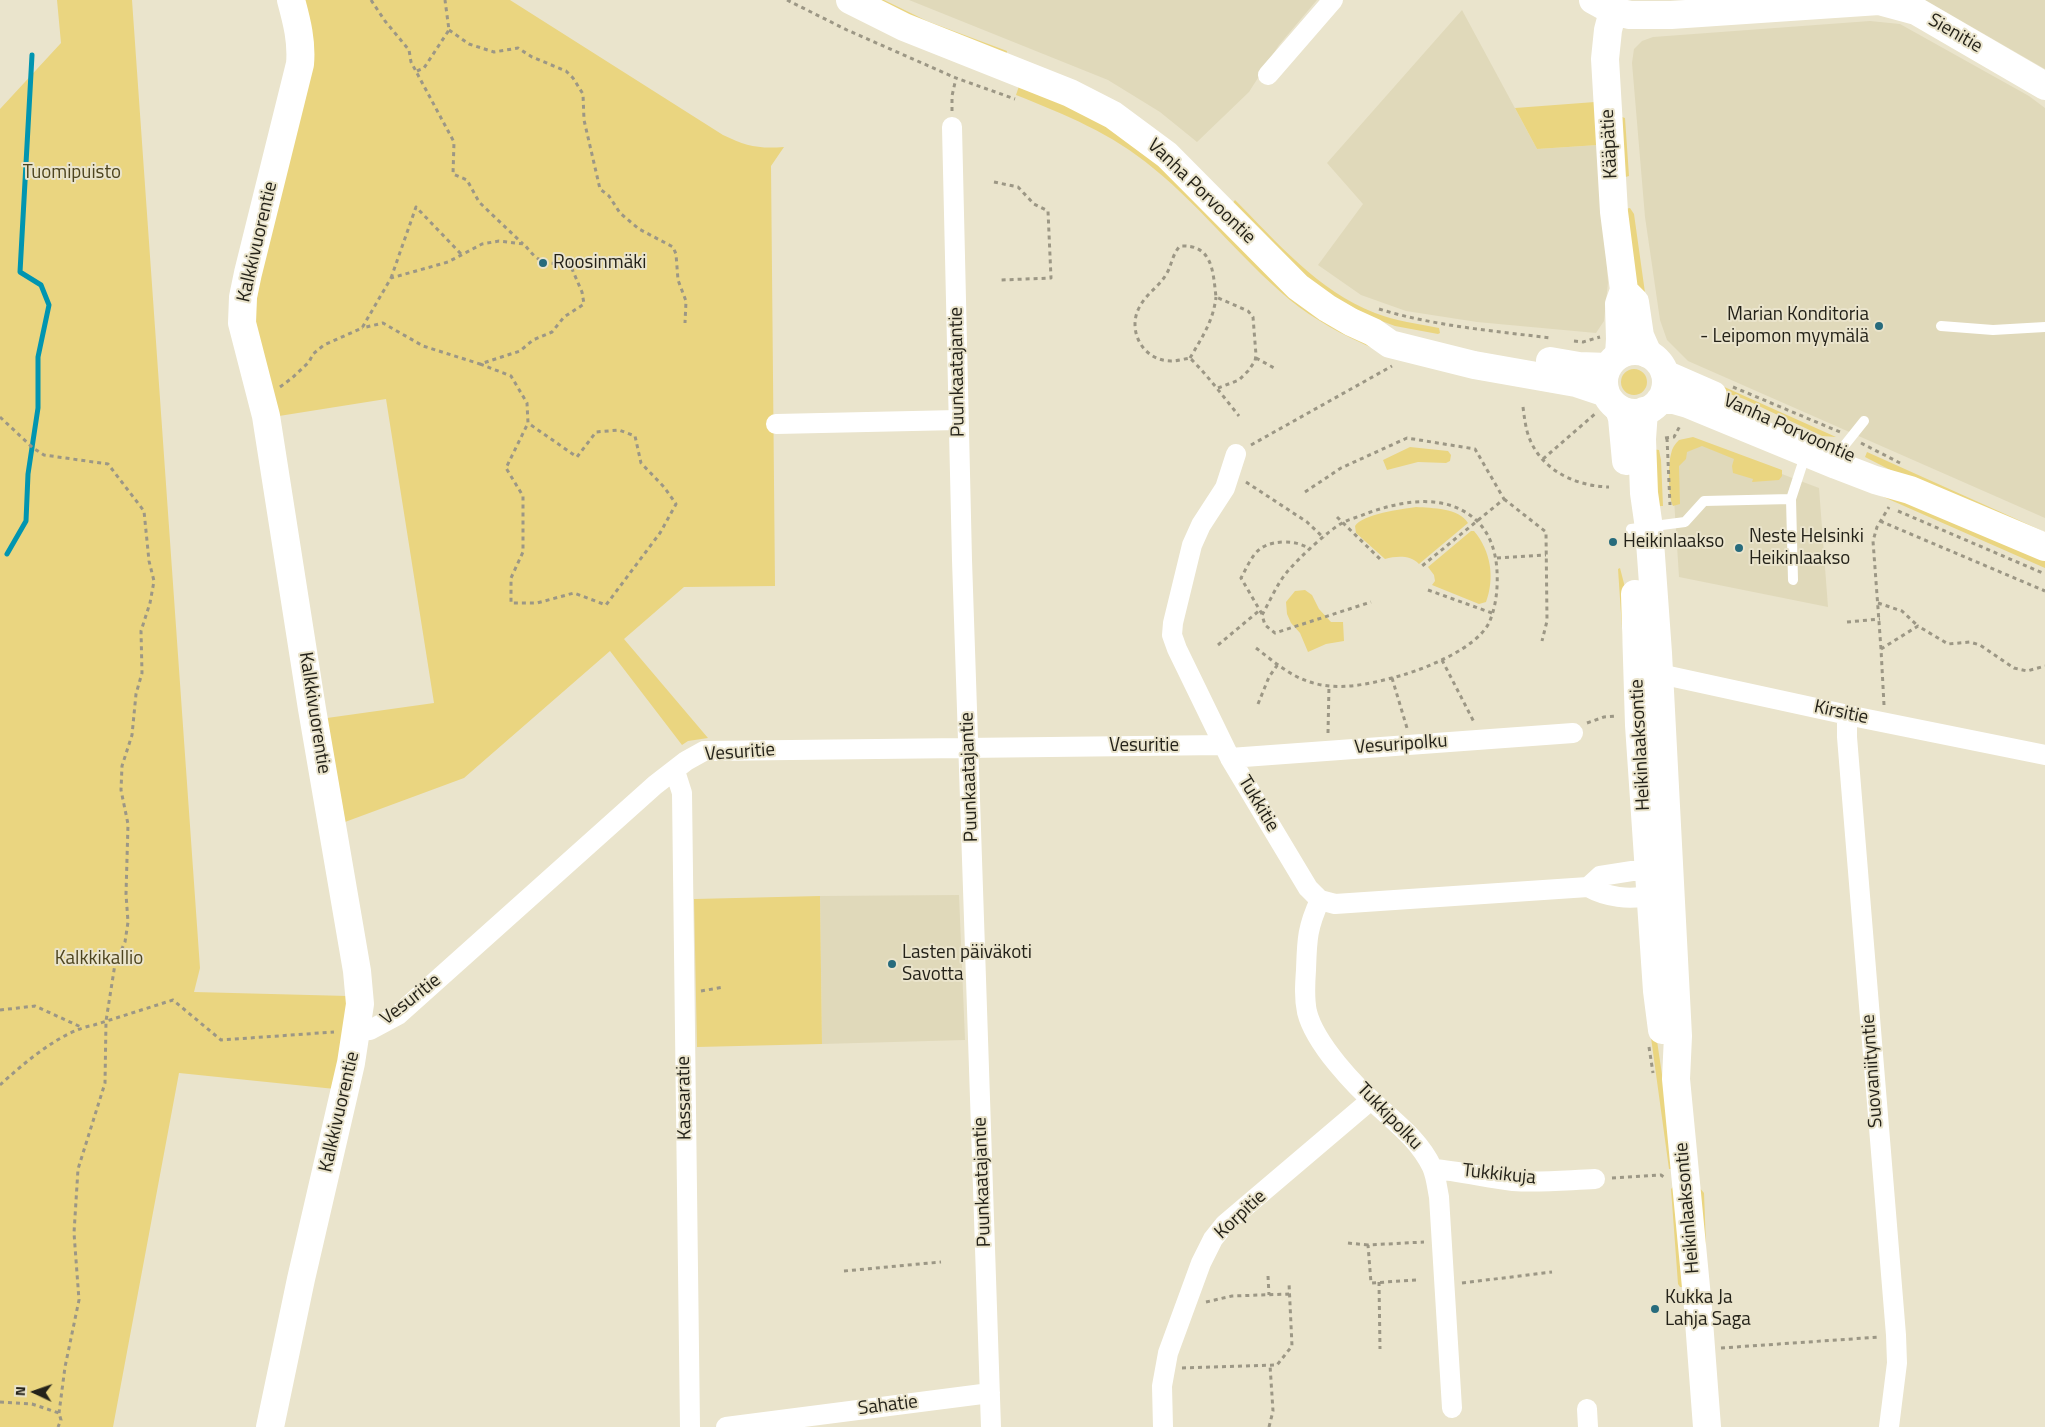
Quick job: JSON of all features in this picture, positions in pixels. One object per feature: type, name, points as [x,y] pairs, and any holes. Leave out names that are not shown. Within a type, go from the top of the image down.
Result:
[{"type":"main road","name":"Kalkkivuorentie","points":[[270,1427],[357,1031],[360,1004],[357,971],[265,408],[242,323],[243,297],[248,273],[300,64],[302,50],[300,33],[292,0]]},
{"type":"main road","name":"Vanha Porvoontie","points":[[850,0],[904,27],[1070,93],[1113,115],[1167,155],[1298,287],[1327,308],[1352,322],[1374,320],[1390,344],[1474,365],[1576,383],[1627,381],[1693,388],[1744,406],[1881,470],[1910,490]]},
{"type":"main road","name":"Sienitie","points":[[1608,4],[1630,14],[1671,15],[1879,1],[1916,11],[2045,86]]},
{"type":"main road","name":"Kääpätie","points":[[1608,4],[1605,58],[1614,212],[1624,290],[1634,302],[1640,336],[1627,381]]},
{"type":"main road","name":"Vanha Porvoontie","points":[[1627,381],[1875,480],[1910,490],[2045,547]]},
{"type":"main road","name":"Heikinlaaksontie","points":[[1627,381],[1642,439],[1646,506],[1640,529],[1656,882],[1678,1036],[1676,1079],[1695,1271],[1706,1427]]},
{"type":"street","points":[[1268,74],[1333,0]]},
{"type":"street","name":"Puunkaatajantie","points":[[952,127],[958,420],[991,1427]]},
{"type":"street","points":[[776,424],[958,420]]},
{"type":"street","name":"Tukkitie","points":[[1233,463],[1225,488],[1201,525],[1192,545],[1173,623],[1172,635],[1227,752],[1308,888],[1320,900]]},
{"type":"street","name":"Kirsitie","points":[[1645,661],[1847,715],[2045,755]]},
{"type":"street","name":"Suovaniityntie","points":[[1847,715],[1847,737],[1859,889],[1896,1335],[1896,1363],[1889,1427]]},
{"type":"street","name":"Vesuripolku","points":[[1227,752],[1328,750],[1573,733]]},
{"type":"street","name":"Vesuritie","points":[[357,1031],[370,1030],[398,1015],[653,787],[688,760],[704,751],[968,747],[1227,752]]},
{"type":"street","name":"Kassaratie","points":[[675,770],[682,793],[690,1427]]},
{"type":"street","points":[[1320,900],[1335,904],[1588,887],[1600,876],[1632,871],[1656,882]]},
{"type":"street","name":"Tukkipolku","points":[[1320,900],[1308,930],[1305,994],[1307,1012],[1318,1036],[1332,1057],[1371,1100],[1411,1136],[1424,1152],[1433,1169],[1439,1197],[1452,1408]]},
{"type":"street","name":"Korpitie","points":[[1163,1427],[1162,1386],[1168,1353],[1206,1251],[1213,1239],[1225,1224],[1277,1182],[1371,1100]]},
{"type":"street","name":"Tukkikuja","points":[[1433,1169],[1458,1171],[1515,1181],[1595,1179]]},
{"type":"street","name":"Sahatie","points":[[726,1427],[990,1393]]},
{"type":"lane","points":[[1941,326],[1994,330],[2045,327]]},
{"type":"lane","points":[[1840,451],[1864,421]]},
{"type":"lane","points":[[1793,580],[1791,499],[1806,452]]},
{"type":"lane","points":[[1640,529],[1685,522],[1704,501],[1791,499]]},
{"type":"path","points":[[371,0],[384,21],[409,50],[411,62],[454,142],[454,174],[467,180],[479,202],[524,244],[536,259],[555,264],[569,262],[582,292],[584,304],[564,317],[552,332],[533,340],[520,351],[480,364]]},
{"type":"path","points":[[417,70],[424,68],[449,30],[445,0]]},
{"type":"path","points":[[787,0],[847,30],[956,78],[1015,99]]},
{"type":"path","points":[[449,30],[469,44],[494,52],[518,48],[532,57],[566,71],[573,78],[583,94],[584,120],[600,189],[609,196],[620,213],[639,229],[673,247],[676,254],[678,280],[686,301],[685,322]]},
{"type":"path","points":[[952,127],[952,96],[956,78]]},
{"type":"path","points":[[994,182],[1018,187],[1034,204],[1048,211],[1051,278],[1001,280]]},
{"type":"path","points":[[362,328],[391,278],[416,208],[462,255]]},
{"type":"path","points":[[391,278],[448,262],[482,244],[499,241],[524,244]]},
{"type":"path","points":[[1180,246],[1191,246],[1201,250],[1207,258],[1214,280],[1216,297],[1214,314],[1190,358],[1171,361],[1157,358],[1143,349],[1136,337],[1135,321],[1139,307],[1168,272],[1173,254],[1180,246]]},
{"type":"path","points":[[1216,297],[1248,311],[1253,316],[1256,358],[1248,371],[1239,380],[1218,388]]},
{"type":"path","points":[[1374,320],[1409,317],[1558,339]]},
{"type":"path","points":[[278,388],[292,378],[309,362],[313,354],[324,345],[362,328],[383,323],[423,346],[511,376],[527,403],[528,423],[506,468],[523,496],[523,552],[511,578],[511,603],[537,603],[574,593],[606,604],[660,533],[676,504],[664,487],[640,463],[635,436],[619,430],[596,432],[577,457],[528,423]]},
{"type":"path","points":[[1543,459],[1627,381],[1599,338],[1583,342],[1567,340]]},
{"type":"path","points":[[1190,358],[1218,388],[1239,416]]},
{"type":"path","points":[[1256,358],[1276,370]]},
{"type":"path","points":[[1324,538],[1307,522],[1233,463],[1395,365]]},
{"type":"path","points":[[1523,407],[1528,432],[1543,459],[1557,472],[1576,481],[1594,486],[1609,487]]},
{"type":"path","points":[[0,418],[33,448],[44,455],[108,464],[144,511],[148,554],[154,581],[150,603],[141,631],[142,673],[136,694],[132,736],[122,766],[121,790],[128,824],[126,894],[128,922],[125,942],[115,964],[106,1021],[105,1083],[78,1169],[74,1232],[79,1300],[65,1367],[58,1427]]},
{"type":"path","points":[[1305,492],[1341,468],[1407,438],[1475,449],[1504,499],[1546,532],[1548,621],[1542,641]]},
{"type":"path","points":[[1422,566],[1504,499]]},
{"type":"path","points":[[1256,648],[1278,664],[1310,682],[1329,686],[1354,686],[1392,678],[1425,668],[1442,660],[1474,639],[1488,624],[1496,602],[1498,582],[1497,558],[1489,538],[1476,520],[1460,509],[1443,503],[1423,501],[1385,507],[1344,522],[1311,549],[1286,573],[1262,615]]},
{"type":"path","points":[[1884,712],[1880,619],[1873,542],[1877,527],[1889,507]]},
{"type":"path","points":[[1337,517],[1381,560]]},
{"type":"path","points":[[1880,521],[2045,591]]},
{"type":"path","points":[[1311,549],[1300,543],[1269,543],[1260,548],[1241,578],[1260,610],[1265,625],[1275,634],[1371,602]]},
{"type":"path","points":[[1497,558],[1546,555]]},
{"type":"path","points":[[1428,590],[1492,613]]},
{"type":"path","points":[[1878,602],[1902,611],[1918,626],[1948,644],[1970,642],[1980,645],[2014,668],[2027,671],[2045,666]]},
{"type":"path","points":[[1218,645],[1260,610]]},
{"type":"path","points":[[1847,622],[1880,619]]},
{"type":"path","points":[[1881,649],[1918,626]]},
{"type":"path","points":[[1442,660],[1483,738]]},
{"type":"path","points":[[1258,704],[1268,677],[1278,664]]},
{"type":"path","points":[[1392,678],[1411,744]]},
{"type":"path","points":[[1328,750],[1329,686]]},
{"type":"path","points":[[1573,733],[1585,724],[1604,717],[1625,716]]},
{"type":"path","points":[[0,1086],[28,1059],[81,1027],[172,1000],[222,1040],[357,1031]]},
{"type":"path","points":[[0,1010],[35,1006],[81,1027]]},
{"type":"path","points":[[1595,1179],[1662,1175],[1667,1180]]},
{"type":"path","points":[[1348,1243],[1368,1245],[1442,1242]]},
{"type":"path","points":[[1368,1245],[1371,1283],[1416,1280]]},
{"type":"path","points":[[844,1270],[941,1262]]},
{"type":"path","points":[[1444,1285],[1552,1272]]},
{"type":"path","points":[[1268,1276],[1269,1295]]},
{"type":"path","points":[[1379,1282],[1380,1349]]},
{"type":"path","points":[[1165,1368],[1277,1364],[1292,1346],[1289,1283]]},
{"type":"path","points":[[1186,1302],[1218,1300],[1232,1296],[1290,1294]]},
{"type":"path","points":[[1722,1348],[1896,1335]]},
{"type":"path","points":[[1269,1427],[1273,1411],[1270,1365]]},
{"type":"path","points":[[0,1402],[32,1404],[59,1413]]},
{"type":"shaded area","points":[[909,0],[1317,0],[1279,45],[1249,92],[1197,142],[1160,112],[1108,80]]},
{"type":"shaded area","points":[[1925,0],[2045,0],[2045,69]]},
{"type":"shaded area","points":[[1462,10],[1537,149],[1598,145],[1608,282],[1604,321],[1596,333],[1477,322],[1406,311],[1361,295],[1318,265],[1363,204],[1327,163]]},
{"type":"shaded area","points":[[1870,21],[1900,24],[2029,96],[2045,108],[2045,518],[1688,361],[1667,340],[1660,320],[1645,217],[1632,63],[1634,49],[1642,41],[1653,37]]},
{"type":"shaded area","points":[[1697,442],[1819,488],[1828,607],[1679,577],[1672,468],[1676,452]]},
{"type":"shaded area","name":"Lasten päiväkoti Savotta","points":[[959,895],[965,1040],[822,1044],[820,896]]},
{"type":"green space","name":"Kalkkikallio","points":[[57,0],[132,0],[200,968],[194,992],[348,996],[335,1089],[179,1073],[113,1427],[0,1427],[0,109],[61,43]]},
{"type":"green space","points":[[299,0],[510,0],[723,135],[752,146],[767,148],[784,147],[771,166],[775,586],[684,587],[624,639],[708,738],[688,741],[682,745],[610,651],[464,778],[345,822],[327,718],[434,703],[386,399],[279,416],[254,329],[259,277]]},
{"type":"green space","points":[[873,0],[884,0],[927,21],[1007,51],[1006,57]]},
{"type":"green space","points":[[1019,86],[1066,104],[1120,133],[1382,352],[1339,332],[1299,307],[1261,274],[1172,184],[1138,156],[1088,126],[1016,95]]},
{"type":"green space","points":[[1595,102],[1598,145],[1537,149],[1515,108]]},
{"type":"green space","points":[[1622,117],[1625,118],[1629,176],[1622,178],[1620,119]]},
{"type":"green space","points":[[1235,200],[1299,264],[1335,292],[1354,304],[1375,313],[1439,328],[1440,333],[1395,326],[1368,316],[1319,289],[1231,205]]},
{"type":"green space","points":[[1630,208],[1634,214],[1647,307],[1641,314],[1625,209]]},
{"type":"green space","points":[[1634,369],[1643,373],[1647,382],[1643,391],[1634,395],[1625,391],[1621,382],[1625,373]]},
{"type":"green space","points":[[1711,381],[1836,437],[1822,436],[1744,399],[1704,385]]},
{"type":"green space","points":[[1693,437],[1782,470],[1782,476],[1779,480],[1752,482],[1753,479],[1733,473],[1734,459],[1702,446],[1687,452],[1686,459],[1679,466],[1680,504],[1673,506],[1669,480],[1671,452],[1679,440]]},
{"type":"green space","points":[[1410,447],[1448,451],[1451,455],[1450,461],[1446,463],[1418,462],[1387,470],[1383,460]]},
{"type":"green space","points":[[1647,448],[1659,450],[1663,506],[1656,506]]},
{"type":"green space","points":[[1867,452],[2045,532],[2045,537],[1906,478],[1865,457]]},
{"type":"green space","points":[[1845,477],[2045,560],[2045,568],[1845,480]]},
{"type":"green space","points":[[1416,507],[1452,512],[1464,518],[1468,523],[1419,564],[1412,559],[1403,557],[1385,559],[1356,533],[1355,526],[1366,518]]},
{"type":"green space","points":[[1471,531],[1474,531],[1484,547],[1488,556],[1491,574],[1486,602],[1479,604],[1432,585],[1435,581],[1434,575],[1428,567]]},
{"type":"green space","points":[[1620,568],[1628,599],[1623,643],[1618,569]]},
{"type":"green space","points":[[1305,590],[1312,595],[1319,609],[1331,622],[1343,622],[1344,641],[1326,644],[1308,652],[1300,633],[1291,623],[1287,614],[1286,602],[1295,591]]},
{"type":"green space","points":[[820,896],[822,1044],[697,1047],[694,899]]},
{"type":"green space","points":[[1649,1023],[1656,1034],[1676,1169],[1669,1169]]},
{"type":"green space","points":[[1698,1186],[1704,1193],[1705,1247]]},
{"type":"green space","points":[[1673,1187],[1685,1287],[1680,1287],[1678,1284],[1671,1189]]},
{"type":"waterway","points":[[7,554],[26,521],[28,474],[38,408],[38,357],[49,305],[41,285],[20,272],[32,55]]},
{"type":"place","name":"Roosinmäki","points":[[543,263]]},
{"type":"place","name":"Marian Konditoria - Leipomon myymälä","points":[[1879,326]]},
{"type":"place","name":"Heikinlaakso","points":[[1613,542]]},
{"type":"place","name":"Neste Helsinki Heikinlaakso","points":[[1739,548]]},
{"type":"place","name":"Lasten päiväkoti Savotta","points":[[892,964]]},
{"type":"place","name":"Kukka Ja Lahja Saga","points":[[1655,1309]]},
{"type":"park label","name":"Tuomipuisto","points":[[72,173]]}]
